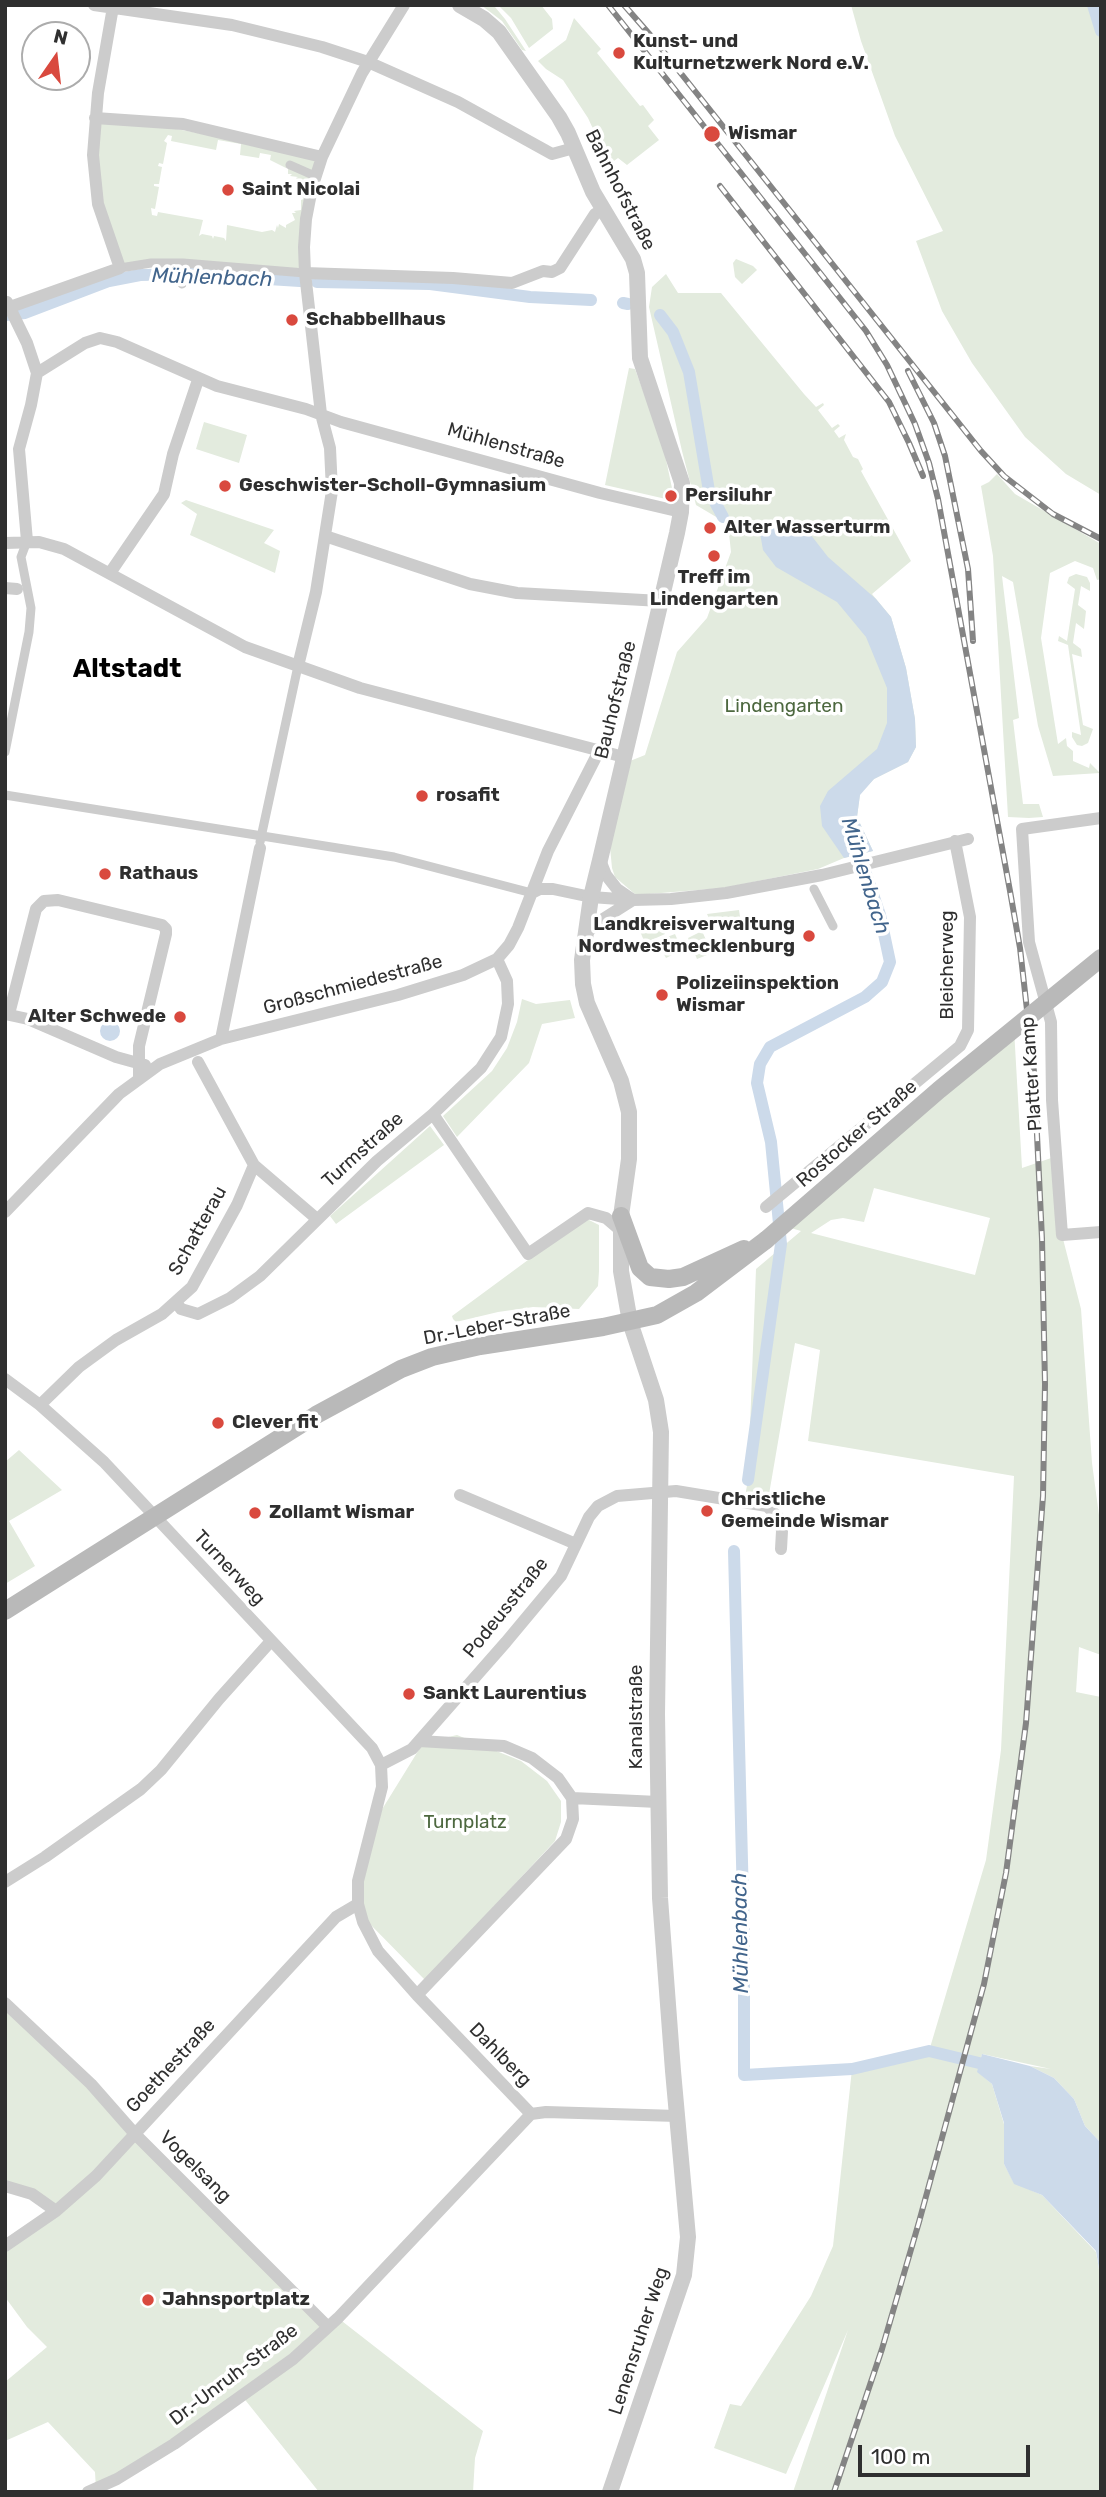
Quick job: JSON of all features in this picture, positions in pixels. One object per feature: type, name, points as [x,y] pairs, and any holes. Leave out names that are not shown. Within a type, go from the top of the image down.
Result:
[{"type":"main road","name":"Rostocker Straße","points":[[630,1322],[657,1315],[676,1306],[725,1272],[766,1240],[939,1090],[1101,958]]},
{"type":"main road","points":[[620,1223],[640,1268],[644,1273],[659,1279],[683,1277],[766,1240]]},
{"type":"main road","name":"Dr.-Leber-Straße","points":[[5,1611],[316,1415],[416,1363],[451,1352],[501,1342],[630,1322]]},
{"type":"street","points":[[94,5],[232,25],[278,35],[368,62],[458,102],[552,154],[574,148]]},
{"type":"street","points":[[221,1039],[260,843],[316,592],[332,491],[330,449],[321,414],[305,273],[306,219],[322,157],[368,62],[404,5]]},
{"type":"street","name":"Bahnhofstraße","points":[[460,5],[493,25],[508,41],[559,117],[593,192],[625,244],[637,273],[640,358],[682,483],[681,512]]},
{"type":"street","points":[[113,7],[95,118],[93,155],[97,204],[120,268]]},
{"type":"street","points":[[95,118],[183,124],[278,149],[322,157]]},
{"type":"street","points":[[290,164],[315,176]]},
{"type":"street","points":[[5,752],[29,632],[31,608],[22,564],[22,552],[27,541],[19,449],[32,405],[37,373],[33,359],[11,324],[7,304],[120,268],[152,263],[512,283],[543,271],[552,272],[560,268],[595,214],[604,210]]},
{"type":"street","name":"Mühlenstraße","points":[[37,373],[85,343],[100,338],[117,342],[198,380],[600,493],[681,512]]},
{"type":"street","points":[[110,573],[164,494],[173,454],[198,380]]},
{"type":"street","name":"Bauhofstraße","points":[[591,897],[681,512]]},
{"type":"street","points":[[325,536],[482,586],[517,593],[661,601]]},
{"type":"street","points":[[5,543],[39,542],[64,549],[245,647],[360,688],[624,757]]},
{"type":"street","name":"Bauhofstraße","points":[[532,893],[553,840],[599,751]]},
{"type":"street","points":[[5,795],[260,843],[394,857],[532,893]]},
{"type":"street","name":"Platter Kamp","points":[[1101,818],[1021,829],[1029,942],[1051,1022],[1052,1100],[1062,1235],[1101,1233]]},
{"type":"street","name":"Bleicherweg","points":[[634,900],[671,900],[726,893],[849,868],[962,840],[970,918],[968,1030],[960,1046],[766,1207]]},
{"type":"street","points":[[600,860],[606,875],[617,889],[634,900]]},
{"type":"street","points":[[497,959],[509,945],[532,893],[540,889],[553,888],[591,897],[634,900]]},
{"type":"street","points":[[814,890],[833,926]]},
{"type":"street","points":[[591,897],[582,960],[583,984],[587,1003],[621,1081],[629,1112],[629,1159],[620,1223],[621,1271],[630,1322]]},
{"type":"street","points":[[53,899],[162,925],[166,932],[139,1045],[142,1072],[116,1057],[38,1023],[7,1014],[36,909],[41,902],[53,899]]},
{"type":"street","points":[[586,933],[634,900]]},
{"type":"street","name":"Großschmiedestraße","points":[[142,1072],[221,1039],[398,995],[463,975],[497,959]]},
{"type":"street","name":"Turmstraße","points":[[176,1302],[181,1309],[198,1314],[230,1298],[260,1276],[377,1161],[433,1114],[481,1068],[501,1037],[508,1004],[507,981],[497,959]]},
{"type":"street","points":[[116,1057],[128,1057],[139,1045]]},
{"type":"street","points":[[198,1062],[254,1165],[317,1219]]},
{"type":"street","points":[[5,1212],[67,1145],[142,1072]]},
{"type":"street","points":[[433,1114],[528,1254],[588,1213],[620,1223]]},
{"type":"street","name":"Schatterau","points":[[40,1405],[79,1367],[116,1340],[162,1314],[192,1287],[237,1205],[254,1165]]},
{"type":"street","name":"Kanalstraße","points":[[630,1322],[656,1400],[661,1432],[658,1802],[662,1937],[677,2116]]},
{"type":"street","name":"Turnerweg","points":[[5,1379],[40,1405],[104,1462],[372,1748],[381,1765]]},
{"type":"street","name":"Podeusstraße","points":[[381,1765],[412,1749],[561,1576],[589,1517],[598,1506],[617,1496],[676,1491],[767,1506],[780,1519],[780,1549]]},
{"type":"street","points":[[460,1494],[576,1544]]},
{"type":"street","points":[[5,1882],[141,1789],[161,1770],[271,1641]]},
{"type":"street","points":[[417,1995],[566,1839],[573,1819],[572,1798],[558,1778],[532,1758],[504,1746],[419,1741]]},
{"type":"street","points":[[358,1904],[358,1881],[382,1787],[381,1765]]},
{"type":"street","points":[[572,1798],[658,1802]]},
{"type":"street","name":"Goethestraße","points":[[5,2246],[56,2211],[96,2176],[336,1917],[358,1904]]},
{"type":"street","name":"Dahlberg","points":[[358,1904],[363,1922],[378,1951],[531,2114],[546,2112],[677,2116]]},
{"type":"street","name":"Vogelsang","points":[[5,2003],[90,2084],[135,2134],[328,2327]]},
{"type":"street","name":"Dr.-Unruh-Straße","points":[[88,2492],[117,2479],[174,2444],[293,2359],[328,2327],[531,2114]]},
{"type":"street","name":"Lenensruher Weg","points":[[610,2492],[676,2300],[688,2256],[677,2116]]},
{"type":"street","points":[[5,2186],[32,2194],[56,2211]]},
{"type":"green space","points":[[481,5],[495,7],[526,51],[522,50],[502,21]]},
{"type":"green space","points":[[498,5],[541,5],[552,19],[553,29],[529,48],[511,18]]},
{"type":"green space","points":[[851,5],[1101,5],[1101,495],[1066,474],[1025,437],[972,363],[942,311],[916,241],[943,231],[895,136]]},
{"type":"green space","points":[[574,18],[601,49],[597,53],[654,120],[648,126],[659,140],[627,165],[618,158],[603,169],[599,163],[594,131],[588,118],[563,80],[538,61],[566,40]]},
{"type":"green space","points":[[101,118],[130,120],[322,157],[312,188],[305,273],[183,263],[120,268],[111,241],[93,155]],"holes":[[[168,135],[172,136],[171,141],[216,150],[218,140],[241,144],[240,155],[259,158],[260,153],[271,155],[270,160],[286,168],[288,166],[288,174],[298,177],[296,178],[303,186],[298,192],[304,199],[301,200],[301,210],[292,213],[295,220],[286,225],[286,228],[279,224],[278,228],[277,225],[275,232],[227,225],[226,241],[214,236],[213,239],[212,236],[199,236],[203,220],[158,212],[157,216],[152,215],[151,208],[155,209],[159,187],[154,184],[159,184],[162,167],[158,166],[159,163],[163,164],[167,143],[164,141]]]},
{"type":"green space","points":[[736,259],[757,270],[742,284],[735,277],[733,263]]},
{"type":"green space","name":"Lindengarten","points":[[666,274],[678,293],[721,293],[816,407],[823,403],[818,410],[832,428],[838,424],[840,426],[834,431],[839,438],[846,434],[844,440],[853,457],[858,459],[863,469],[861,471],[911,561],[872,594],[891,617],[906,668],[915,719],[916,747],[908,762],[874,779],[860,794],[857,817],[873,851],[844,858],[818,869],[723,888],[636,895],[615,877],[610,847],[630,761],[645,755],[677,652],[707,618],[731,552],[728,524],[696,505],[682,451],[649,307],[652,287]]},
{"type":"green space","points":[[629,368],[635,369],[663,445],[673,493],[666,499],[605,485]]},
{"type":"green space","points":[[204,422],[247,435],[239,463],[196,449]]},
{"type":"green space","points":[[997,474],[1015,494],[1101,544],[1101,579],[1097,580],[1093,568],[1075,561],[1050,573],[1041,638],[1058,744],[1066,738],[1067,746],[1073,751],[1073,761],[1089,768],[1090,763],[1100,773],[1053,776],[1038,726],[1013,582],[1002,576],[1019,718],[1013,720],[1023,804],[1039,804],[1043,817],[1008,817],[993,556],[981,486]]},
{"type":"green space","points":[[186,500],[274,530],[264,543],[280,551],[275,573],[190,535],[197,514],[181,503]]},
{"type":"green space","points":[[1076,574],[1087,577],[1090,583],[1090,591],[1081,586],[1078,605],[1086,611],[1084,629],[1076,623],[1073,643],[1081,649],[1082,657],[1072,654],[1083,725],[1093,729],[1088,743],[1082,746],[1077,745],[1072,737],[1072,732],[1081,735],[1068,645],[1058,641],[1059,636],[1067,641],[1075,589],[1067,583],[1069,577]]},
{"type":"green space","points":[[739,910],[742,930],[726,932],[722,924],[714,929],[707,914]]},
{"type":"green space","points":[[669,918],[670,921],[661,925],[665,934],[645,943],[636,922]]},
{"type":"green space","points":[[702,931],[712,953],[697,959],[688,938]]},
{"type":"green space","points":[[675,934],[682,950],[666,958],[659,945],[648,949],[646,945]]},
{"type":"green space","points":[[522,999],[536,1004],[570,1000],[575,1018],[542,1024],[529,1063],[457,1137],[443,1116],[492,1071],[507,1048]]},
{"type":"green space","points":[[1014,1029],[1022,1168],[1057,1156],[1062,1235],[1081,1309],[1092,1463],[1101,1530],[1101,1655],[1079,1647],[1076,1692],[1101,1697],[1101,2143],[1085,2126],[1074,2099],[1054,2078],[1030,2066],[1051,2069],[982,2054],[978,2072],[992,2084],[1004,2124],[1004,2164],[1014,2183],[1042,2195],[1096,2252],[1101,2281],[1101,2492],[793,2492],[848,2330],[786,2474],[714,2448],[730,2404],[741,2406],[811,2296],[833,2246],[852,2069],[929,2051],[986,1860],[1001,1750],[1014,1476],[808,1441],[820,1350],[795,1343],[767,1506],[744,1502],[748,1480],[756,1269],[801,1231],[784,1226]],"holes":[[[874,1188],[990,1218],[975,1275],[811,1233],[831,1220],[843,1218],[864,1222]]]},
{"type":"green space","points":[[430,1126],[444,1145],[336,1224],[330,1216]]},
{"type":"green space","points":[[585,1218],[599,1225],[599,1271],[598,1286],[579,1309],[533,1307],[456,1322],[453,1319],[452,1316]]},
{"type":"green space","points":[[19,1450],[62,1490],[9,1521],[35,1566],[5,1584],[5,1462]]},
{"type":"green space","name":"Turnplatz","points":[[457,1735],[521,1761],[547,1781],[561,1801],[561,1822],[555,1841],[425,1980],[362,1916],[362,1882],[381,1811],[423,1743]]},
{"type":"green space","points":[[5,2003],[328,2327],[338,2318],[483,2431],[475,2458],[473,2492],[319,2492],[242,2396],[96,2489],[95,2472],[48,2422],[5,2441],[5,2382],[47,2347],[27,2327],[5,2297],[5,2246],[56,2211],[5,2186]]},
{"type":"water","points":[[787,520],[807,530],[828,557],[876,599],[891,617],[906,668],[915,719],[916,747],[908,762],[874,779],[860,795],[857,817],[873,851],[844,858],[822,826],[820,806],[828,791],[877,749],[887,723],[887,688],[866,637],[837,602],[776,567],[763,550],[760,533],[773,524]]},
{"type":"water","points":[[110,1021],[117,1024],[120,1031],[117,1038],[110,1041],[103,1038],[100,1031],[103,1024]]},
{"type":"water","points":[[982,2054],[1030,2066],[1054,2078],[1074,2099],[1085,2126],[1101,2143],[1101,2281],[1096,2251],[1042,2195],[1014,2184],[1004,2164],[1004,2123],[992,2084],[977,2072]]},
{"type":"waterway","points":[[1093,5],[1101,31]]},
{"type":"waterway","name":"Mühlenbach","points":[[5,315],[25,313],[109,281],[140,275],[190,274],[300,281]]},
{"type":"waterway","name":"Mühlenbach","points":[[317,282],[430,284],[530,297],[591,300]]},
{"type":"waterway","name":"Mühlenbach","points":[[623,303],[628,304]]},
{"type":"waterway","name":"Mühlenbach","points":[[660,315],[673,332],[689,372],[709,491],[723,517]]},
{"type":"waterway","name":"Mühlenbach","points":[[748,1480],[781,1244],[771,1142],[757,1083],[760,1064],[770,1047],[865,997],[882,982],[890,962],[880,915],[854,839]]},
{"type":"waterway","name":"Mühlenbach","points":[[734,1551],[744,1939],[744,2075],[852,2069],[929,2051],[979,2063]]},
{"type":"railway","points":[[608,5],[866,331],[887,365],[915,424],[938,499],[1010,891],[1020,948],[1034,1072],[1042,1239],[1045,1384],[1043,1496],[1026,1723],[1006,1873],[984,1984],[919,2222],[882,2349],[834,2492]]},
{"type":"railway","points":[[624,5],[981,451],[1004,476],[1053,514],[1101,539]]},
{"type":"railway","points":[[720,186],[889,402],[923,476]]},
{"type":"railway","points":[[908,371],[934,423],[945,456],[968,569],[973,641]]},
{"type":"place","name":"Kunst- und Kulturnetzwerk Nord e.V.","points":[[619,53]]},
{"type":"place","name":"Wismar","points":[[712,134]]},
{"type":"place","name":"Saint Nicolai","points":[[228,190]]},
{"type":"place","name":"Schabbellhaus","points":[[292,320]]},
{"type":"place","name":"Geschwister-Scholl-Gymnasium","points":[[225,486]]},
{"type":"place","name":"Persiluhr","points":[[671,496]]},
{"type":"place","name":"Alter Wasserturm","points":[[710,528]]},
{"type":"place","name":"Treff im Lindengarten","points":[[714,556]]},
{"type":"place","name":"rosafit","points":[[422,796]]},
{"type":"place","name":"Rathaus","points":[[105,874]]},
{"type":"place","name":"Landkreisverwaltung Nordwestmecklenburg","points":[[809,936]]},
{"type":"place","name":"Polizeiinspektion Wismar","points":[[662,995]]},
{"type":"place","name":"Alter Schwede","points":[[180,1017]]},
{"type":"place","name":"Clever fit","points":[[218,1423]]},
{"type":"place","name":"Christliche Gemeinde Wismar","points":[[707,1511]]},
{"type":"place","name":"Zollamt Wismar","points":[[255,1513]]},
{"type":"place","name":"Sankt Laurentius","points":[[409,1694]]},
{"type":"place","name":"Jahnsportplatz","points":[[148,2300]]},
{"type":"district","name":"Altstadt","points":[[127,669]]}]
